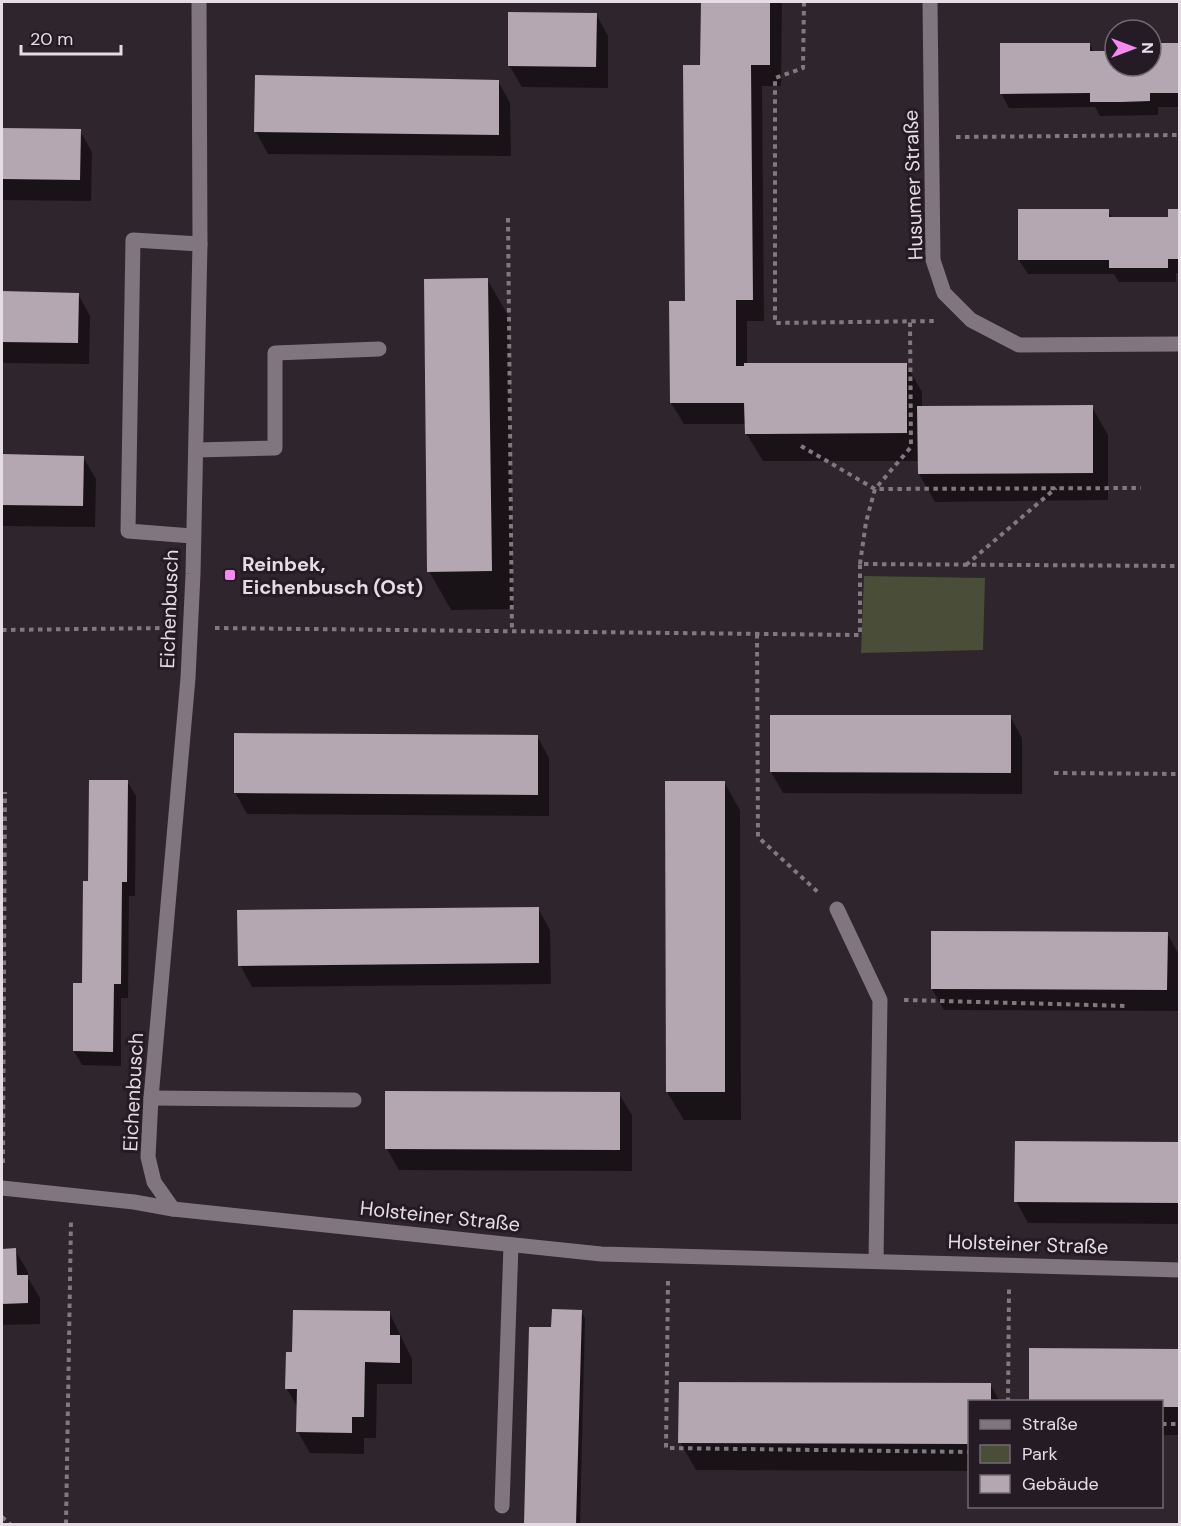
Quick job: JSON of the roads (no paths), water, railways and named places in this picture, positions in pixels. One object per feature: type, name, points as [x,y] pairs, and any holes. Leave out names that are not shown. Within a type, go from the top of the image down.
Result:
[{"type":"street","name":"Eichenbusch","points":[[173,1209],[154,1182],[148,1157],[151,1098],[188,678],[193,574],[192,536],[200,244],[199,2]]},
{"type":"street","name":"Husumer Straße","points":[[930,2],[933,260],[944,293],[971,320],[1018,345],[1179,344]]},
{"type":"street","points":[[192,536],[128,531],[133,240],[200,244]]},
{"type":"street","points":[[196,450],[275,448],[275,353],[379,349]]},
{"type":"street","points":[[837,909],[880,1000],[876,1262]]},
{"type":"street","points":[[151,1098],[354,1100]]},
{"type":"street","name":"Holsteiner Straße","points":[[2,1188],[134,1202],[173,1209],[601,1254],[1179,1270]]},
{"type":"street","points":[[502,1506],[511,1245]]},
{"type":"place","name":"Reinbek, Eichenbusch (Ost)","points":[[230,575]]}]
